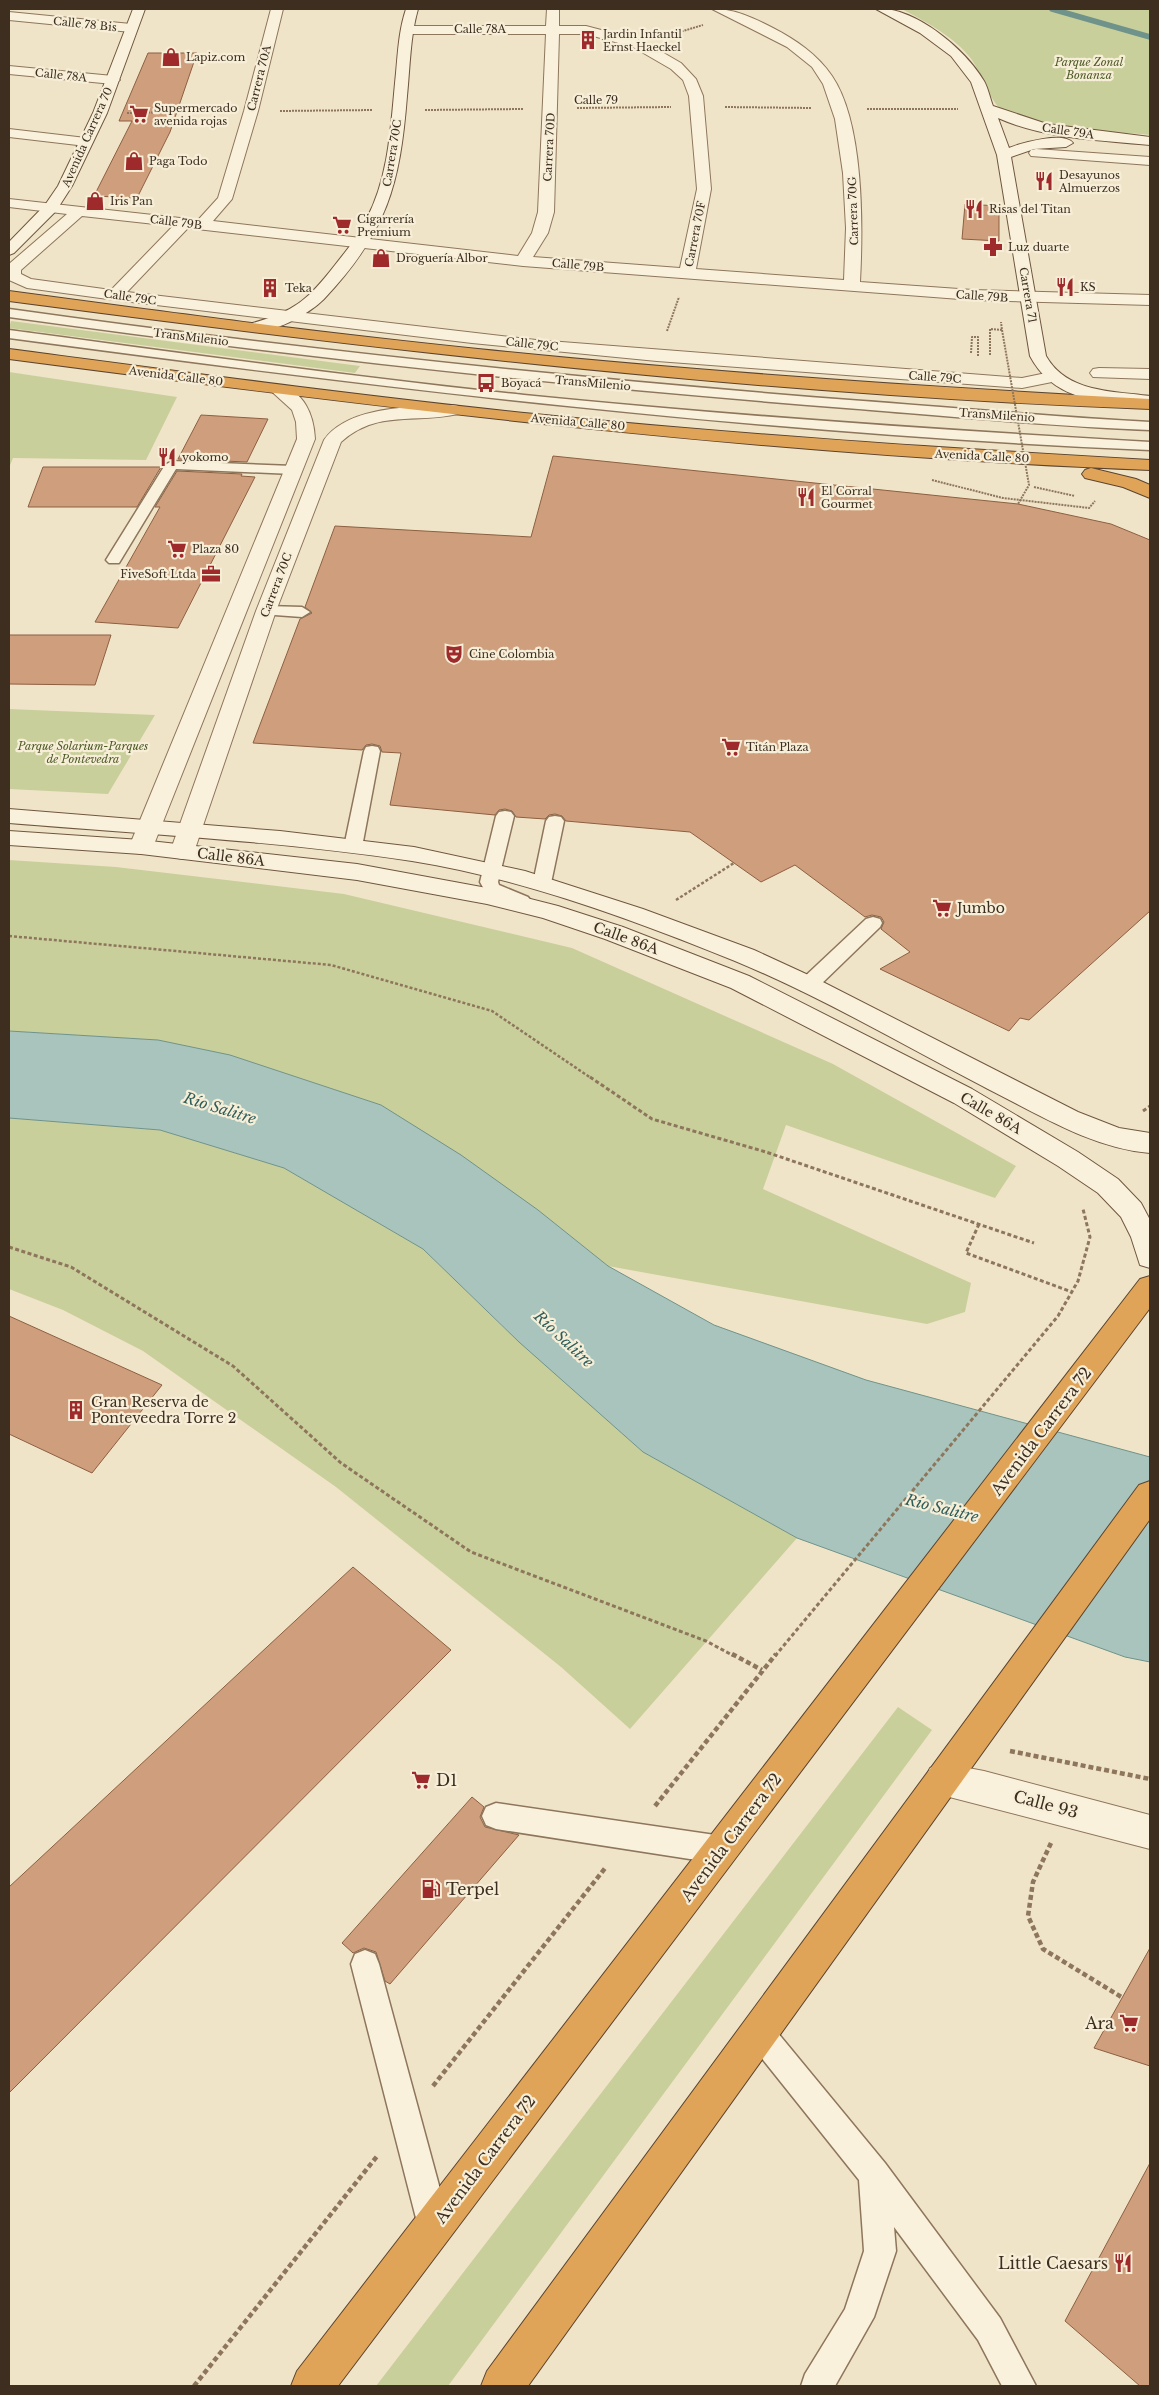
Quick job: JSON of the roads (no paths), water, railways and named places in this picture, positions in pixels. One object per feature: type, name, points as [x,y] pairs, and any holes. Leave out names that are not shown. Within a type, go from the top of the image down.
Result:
[{"type":"highway","points":[[9,296],[395,345],[577,364],[830,384],[1150,403]]},
{"type":"highway","name":"Avenida Calle 80","points":[[9,354],[279,390],[452,410],[790,442],[970,456],[1150,465]]},
{"type":"highway","points":[[970,456],[1104,477],[1150,492]]},
{"type":"highway","name":"Avenida Carrera 72","points":[[312,2386],[1150,1287]]},
{"type":"highway","points":[[502,2386],[758,2031],[1150,1494]]},
{"type":"street","name":"Avenida Carrera 70","points":[[9,250],[51,208],[65,186],[113,80],[131,28],[140,9]]},
{"type":"street","name":"Carrera 70A","points":[[202,225],[225,199],[251,111],[277,9]]},
{"type":"street","name":"Carrera 70C","points":[[255,328],[289,318],[313,303],[360,244],[378,213],[386,191],[399,110],[407,30],[412,9]]},
{"type":"street","name":"Carrera 70D","points":[[523,260],[540,233],[546,212],[553,9]]},
{"type":"street","name":"Carrera 70G","points":[[718,9],[763,28],[801,52],[826,77],[840,108],[854,189],[852,285]]},
{"type":"street","name":"Carrera 71","points":[[882,9],[925,30],[956,53],[978,82],[1004,155],[1038,356],[1046,373],[1051,378]]},
{"type":"street","name":"Calle 78 Bis","points":[[9,16],[131,28]]},
{"type":"street","name":"Calle 78A","points":[[407,30],[552,29],[586,30],[610,35],[638,44],[676,66],[689,79],[696,96],[697,107]]},
{"type":"street","name":"Calle 78A","points":[[9,70],[113,80]]},
{"type":"street","name":"Carrera 70F","points":[[687,274],[704,189],[697,107]]},
{"type":"street","name":"Calle 79A","points":[[989,109],[1025,124],[1044,129],[1150,141]]},
{"type":"street","points":[[9,133],[86,142]]},
{"type":"street","name":"Calle 79A","points":[[1004,155],[1022,146],[1059,142],[1150,151]]},
{"type":"street","name":"Calle 79A","points":[[1036,153],[1150,162]]},
{"type":"street","name":"Calle 79B","points":[[9,202],[360,244],[523,260],[687,274],[1028,298],[1150,300]]},
{"type":"street","name":"Calle 79C","points":[[79,211],[14,268],[12,272],[15,277],[27,282],[114,295],[289,318],[508,342],[659,356],[1022,383],[1051,378]]},
{"type":"street","points":[[114,295],[184,223]]},
{"type":"street","points":[[1099,373],[1150,374]]},
{"type":"street","points":[[1051,378],[1074,388],[1150,403]]},
{"type":"street","name":"Carrera 70C","points":[[145,837],[306,439],[306,421],[302,410],[293,399],[279,390]]},
{"type":"street","name":"Carrera 70C","points":[[182,852],[266,610],[333,440],[348,425],[362,420],[391,415],[452,410]]},
{"type":"street","name":"Calle 86A","points":[[9,816],[145,837],[182,852],[384,877],[488,896],[550,912],[614,933],[740,982],[963,1096],[1084,1168],[1108,1186],[1131,1210],[1145,1237],[1150,1257]]},
{"type":"street","name":"Calle 86A","points":[[9,838],[145,837],[190,830],[414,854],[491,869],[542,883],[745,956],[808,985],[1070,1119],[1109,1136],[1128,1141],[1150,1143]]},
{"type":"street","name":"Calle 93","points":[[942,1780],[984,1788],[1150,1832]]},
{"type":"lane","name":"TransMilenio","points":[[9,313],[362,359],[540,378],[735,395],[1150,426]]},
{"type":"lane","name":"TransMilenio","points":[[9,334],[343,378],[521,398],[730,418],[1150,446]]},
{"type":"lane","points":[[114,560],[172,465],[293,470]]},
{"type":"lane","points":[[266,610],[302,612]]},
{"type":"lane","points":[[353,847],[372,751]]},
{"type":"lane","points":[[505,816],[488,882],[492,889],[550,912]]},
{"type":"lane","points":[[542,883],[555,820]]},
{"type":"lane","points":[[808,985],[873,923]]},
{"type":"lane","points":[[496,1816],[722,1850]]},
{"type":"lane","points":[[365,1964],[434,2226]]},
{"type":"lane","points":[[758,2031],[874,2174],[989,2329],[1020,2386]]},
{"type":"lane","points":[[817,2386],[858,2317],[880,2251],[874,2174]]},
{"type":"water","name":"Río Salitre","points":[[9,1031],[158,1040],[230,1055],[381,1105],[461,1155],[538,1210],[608,1266],[714,1325],[866,1380],[1150,1457],[1150,1662],[1125,1657],[797,1538],[643,1452],[519,1342],[423,1249],[284,1168],[160,1130],[9,1118]]},
{"type":"waterway","points":[[1052,9],[1150,37]]},
{"type":"place","name":"Jardin Infantil Ernst Haeckel","points":[[588,40]]},
{"type":"place","name":"Lapiz.com","points":[[171,57]]},
{"type":"place","name":"Supermercado avenida rojas","points":[[139,114]]},
{"type":"place","name":"Paga Todo","points":[[134,161]]},
{"type":"place","name":"Desayunos Almuerzos","points":[[1044,181]]},
{"type":"place","name":"Iris Pan","points":[[95,201]]},
{"type":"place","name":"Risas del Titan","points":[[974,209]]},
{"type":"place","name":"Cigarrería Premium","points":[[342,225]]},
{"type":"place","name":"Luz duarte","points":[[993,247]]},
{"type":"place","name":"Droguería Albor","points":[[381,258]]},
{"type":"place","name":"KS","points":[[1065,287]]},
{"type":"place","name":"Teka","points":[[270,288]]},
{"type":"place","name":"Boyacá","points":[[486,383]]},
{"type":"place","name":"yokomo","points":[[167,457]]},
{"type":"place","name":"El Corral Gourmet","points":[[806,497]]},
{"type":"place","name":"Plaza 80","points":[[177,549]]},
{"type":"place","name":"FiveSoft Ltda","points":[[211,574]]},
{"type":"place","name":"Cine Colombia","points":[[454,654]]},
{"type":"place","name":"Titán Plaza","points":[[731,747]]},
{"type":"place","name":"Jumbo","points":[[942,908]]},
{"type":"place","name":"Gran Reserva de Ponteveedra Torre 2","points":[[76,1410]]},
{"type":"place","name":"D1","points":[[421,1780]]},
{"type":"place","name":"Terpel","points":[[431,1889]]},
{"type":"place","name":"Ara","points":[[1129,2023]]},
{"type":"place","name":"Little Caesars","points":[[1123,2263]]},
{"type":"park label","name":"Parque Zonal Bonanza","points":[[1089,68]]},
{"type":"park label","name":"Parque Solarium-Parques de Pontevedra","points":[[83,752]]}]
